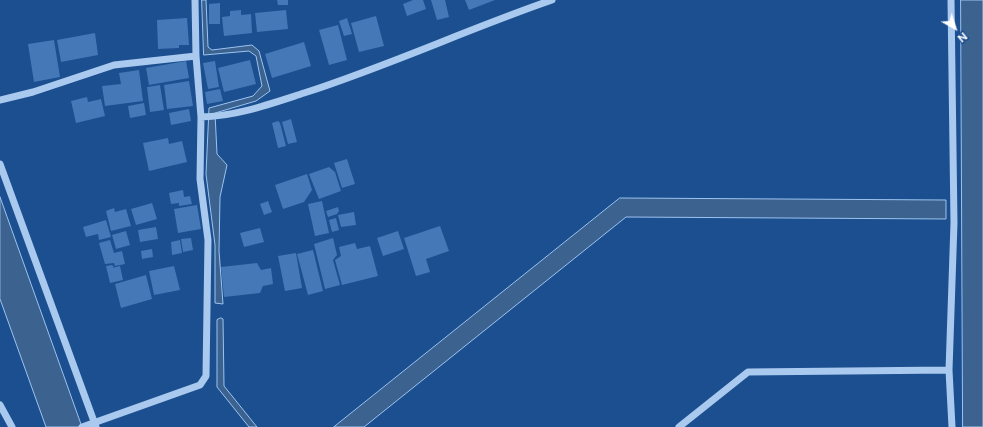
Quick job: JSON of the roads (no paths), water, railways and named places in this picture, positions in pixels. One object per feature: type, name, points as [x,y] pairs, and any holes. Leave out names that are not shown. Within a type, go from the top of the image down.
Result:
[{"type":"street","points":[[84,426],[95,425],[200,385],[206,376],[208,240],[200,179],[201,117],[196,56],[195,0]]},
{"type":"street","points":[[201,117],[218,117],[252,110],[334,84],[552,0]]},
{"type":"street","points":[[951,0],[954,223],[949,370],[952,427]]},
{"type":"street","points":[[0,100],[33,92],[114,66],[196,56]]},
{"type":"street","points":[[0,164],[95,425]]},
{"type":"street","points":[[679,427],[748,372],[949,370]]},
{"type":"street","points":[[0,405],[12,427]]},
{"type":"water","points":[[202,0],[206,0],[208,47],[212,50],[252,45],[259,51],[270,91],[256,101],[215,113],[217,154],[227,165],[220,197],[219,251],[223,304],[215,303],[215,245],[206,174],[209,108],[253,96],[262,86],[256,56],[249,51],[204,55]]},
{"type":"water","points":[[961,0],[983,0],[983,427],[963,427]]},
{"type":"water","points":[[0,197],[82,427],[46,427],[0,299]]},
{"type":"water","points":[[620,198],[946,200],[946,219],[626,217],[364,427],[334,427]]},
{"type":"water","points":[[221,318],[223,319],[224,386],[257,427],[249,427],[217,387],[217,320]]}]
